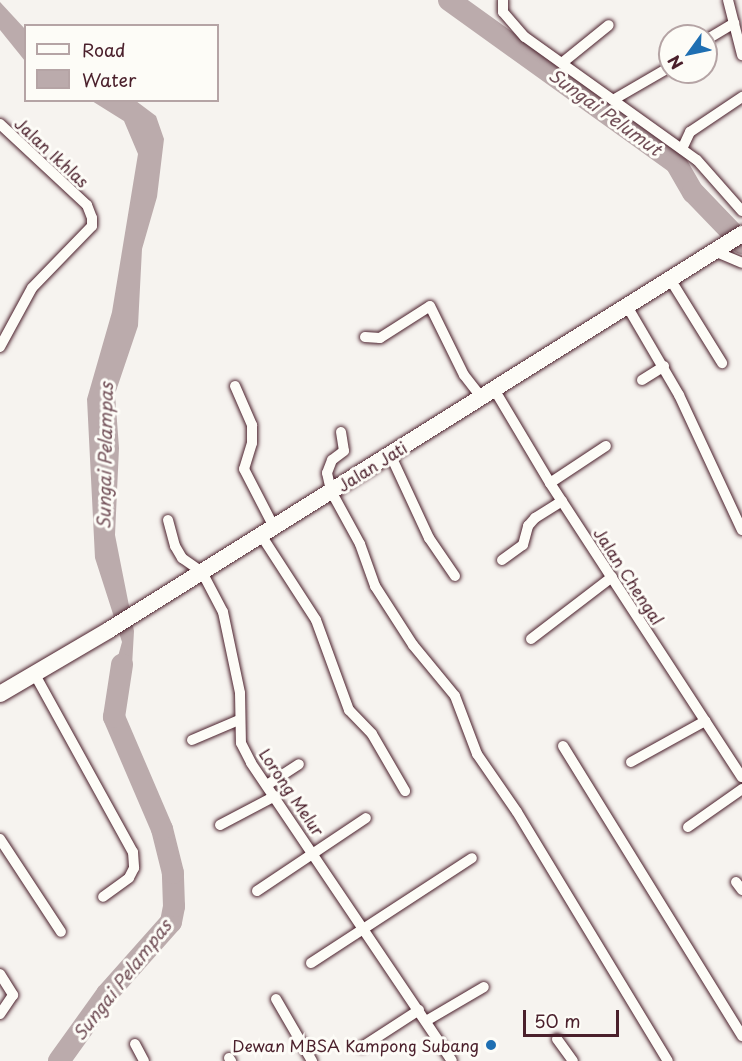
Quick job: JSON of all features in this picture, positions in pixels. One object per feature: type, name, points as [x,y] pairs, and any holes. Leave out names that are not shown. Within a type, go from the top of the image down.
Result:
[{"type":"street","points":[[503,0],[501,5],[509,21],[562,63],[682,149],[717,180],[742,211]]},
{"type":"street","points":[[728,0],[742,56]]},
{"type":"street","points":[[718,33],[734,24]]},
{"type":"street","points":[[562,63],[609,25]]},
{"type":"street","points":[[613,100],[658,74]]},
{"type":"street","points":[[682,149],[690,132],[742,97]]},
{"type":"street","name":"Jalan Ikhlas","points":[[0,124],[87,205],[92,218],[92,226],[32,288],[0,347]]},
{"type":"street","name":"Jalan Jati","points":[[0,694],[141,611],[736,238]]},
{"type":"street","points":[[714,251],[742,263]]},
{"type":"street","points":[[670,279],[722,363]]},
{"type":"street","name":"Jalan Chengal","points":[[365,337],[380,338],[430,306],[460,367],[488,393],[550,483],[742,777]]},
{"type":"street","points":[[627,306],[664,366],[742,530]]},
{"type":"street","points":[[642,380],[664,366]]},
{"type":"street","points":[[235,386],[252,425],[252,443],[244,470],[267,531],[316,620],[349,710],[372,734],[405,791]]},
{"type":"street","points":[[341,432],[344,451],[327,467],[332,491],[360,544],[375,586],[413,645],[455,696],[477,754],[517,812],[668,1061]]},
{"type":"street","points":[[550,483],[606,446]]},
{"type":"street","points":[[390,454],[429,538],[455,576]]},
{"type":"street","points":[[502,560],[523,545],[528,526],[535,518],[562,501]]},
{"type":"street","name":"Lorong Melur","points":[[168,520],[182,558],[202,572],[223,612],[240,693],[241,743],[452,1061]]},
{"type":"street","points":[[531,639],[612,577]]},
{"type":"street","points":[[34,673],[98,782],[133,852],[134,868],[129,878],[103,897]]},
{"type":"street","points":[[192,740],[239,720]]},
{"type":"street","points":[[631,762],[705,720]]},
{"type":"street","points":[[563,746],[742,1036]]},
{"type":"street","points":[[267,785],[299,764]]},
{"type":"street","points":[[688,827],[742,789]]},
{"type":"street","points":[[220,825],[275,796]]},
{"type":"street","points":[[257,891],[366,818]]},
{"type":"street","points":[[0,839],[61,932]]},
{"type":"street","points":[[311,963],[363,926],[472,858]]},
{"type":"street","points":[[0,974],[14,995],[0,1014]]},
{"type":"street","points":[[426,1021],[484,987]]},
{"type":"street","points":[[276,999],[312,1061]]},
{"type":"street","points":[[362,1047],[419,1010]]},
{"type":"street","points":[[557,1039],[573,1061]]},
{"type":"street","points":[[135,1044],[144,1061]]},
{"type":"water","points":[[0,2],[24,28],[24,60],[0,30]]},
{"type":"water","points":[[94,102],[137,102],[156,116],[164,139],[157,197],[142,249],[138,326],[115,394],[119,448],[115,535],[134,631],[132,666],[124,696],[109,689],[122,642],[95,558],[87,399],[112,312],[138,154],[124,121]]},
{"type":"waterway","name":"Sungai Pelumut","points":[[449,0],[676,163],[693,192],[742,243]]},
{"type":"waterway","name":"Sungai Pelampas","points":[[59,1061],[107,994],[171,922],[174,906],[173,873],[162,829],[114,717],[122,665]]},
{"type":"place","name":"Dewan MBSA Kampong Subang","points":[[491,1045]]}]
